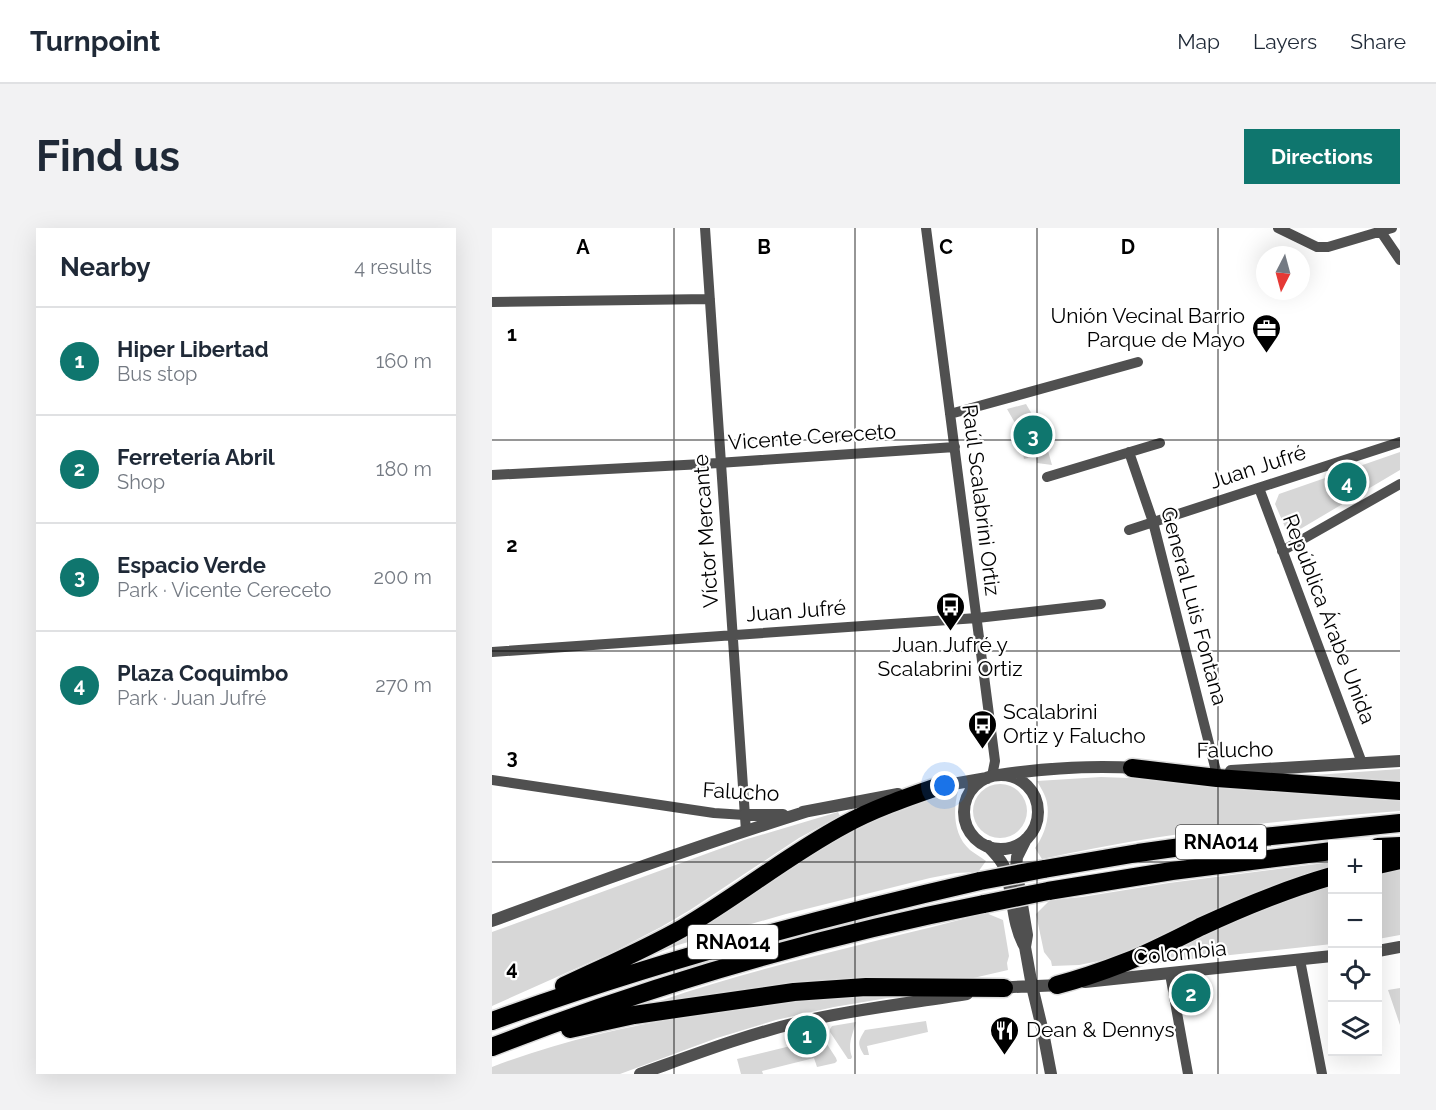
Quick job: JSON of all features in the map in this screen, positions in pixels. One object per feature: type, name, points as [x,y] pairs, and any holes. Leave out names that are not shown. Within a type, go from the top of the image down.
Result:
[{"type":"highway","points":[[1132,768],[1238,780],[1400,791]]},
{"type":"highway","points":[[492,1021],[674,933],[844,824],[937,787]]},
{"type":"highway","name":"RNA014","points":[[492,1021],[699,952],[826,917],[980,881],[1121,856],[1224,841],[1400,823]]},
{"type":"highway","points":[[1382,847],[1400,846]]},
{"type":"highway","name":"RNA014","points":[[498,1044],[701,975],[861,932],[1048,891],[1151,874],[1328,851]]},
{"type":"highway","points":[[1382,864],[1400,860]]},
{"type":"highway","points":[[1057,985],[1128,961],[1261,900],[1328,877]]},
{"type":"highway","points":[[498,1044],[634,1016],[794,992],[866,987],[1004,988]]},
{"type":"street","name":"Víctor Mercante","points":[[705,228],[746,831]]},
{"type":"street","name":"Raúl Scalabrini Ortiz","points":[[927,228],[995,761],[993,776]]},
{"type":"street","points":[[1278,228],[1317,247],[1328,247],[1392,228]]},
{"type":"street","points":[[1381,232],[1400,260]]},
{"type":"street","points":[[492,302],[710,299]]},
{"type":"street","points":[[950,414],[1138,362]]},
{"type":"street","name":"Juan Jufré","points":[[1129,530],[1400,442]]},
{"type":"street","points":[[1047,477],[1160,443]]},
{"type":"street","name":"Vicente Cereceto","points":[[492,476],[955,447]]},
{"type":"street","name":"General Luis Fontana","points":[[1129,452],[1153,522],[1216,771]]},
{"type":"street","points":[[1282,551],[1400,484]]},
{"type":"street","name":"República Árabe Unida","points":[[1259,488],[1362,763]]},
{"type":"street","name":"Juan Jufré","points":[[492,652],[977,618],[1101,603]]},
{"type":"street","name":"Falucho","points":[[492,780],[714,813],[777,815],[993,776],[1061,768],[1267,770],[1400,761]]},
{"type":"street","points":[[1025,947],[1018,936],[1005,870],[987,846],[970,832],[964,812],[971,791],[978,783],[993,776],[1015,778],[1023,782],[1035,797],[1037,805],[1036,823],[1017,857],[1016,868],[1027,935],[1025,947],[1052,1074]]},
{"type":"street","points":[[492,921],[574,890],[808,811]]},
{"type":"street","points":[[987,846],[1008,848],[1026,839]]},
{"type":"street","points":[[1382,950],[1400,947]]},
{"type":"street","name":"Colombia","points":[[640,1074],[713,1048],[800,1022],[852,1012],[1004,988],[1057,985],[1328,956]]},
{"type":"street","points":[[1300,960],[1322,1074]]},
{"type":"street","points":[[1170,974],[1188,1074]]},
{"type":"shaded area","points":[[1026,404],[1043,433],[1052,465],[1037,463],[1036,456],[1024,459],[1020,439],[1023,437],[1007,409]]},
{"type":"shaded area","points":[[1400,452],[1400,470],[1297,531],[1285,527],[1275,504],[1279,494]]},
{"type":"shaded area","points":[[1400,769],[1400,781],[1300,777],[1301,776]]},
{"type":"shaded area","points":[[1101,777],[1400,795],[1400,811],[1175,835],[1042,859],[1035,848],[1046,827],[1048,809],[1046,798],[1037,781]]},
{"type":"shaded area","points":[[995,784],[1005,784],[1015,788],[1023,796],[1027,811],[1023,826],[1015,834],[1005,838],[995,838],[985,834],[977,826],[973,816],[973,806],[977,796],[985,788]]},
{"type":"shaded area","points":[[958,791],[955,806],[957,830],[964,844],[986,861],[978,872],[930,878],[786,914],[678,945],[629,964],[798,857],[907,804]]},
{"type":"shaded area","points":[[838,812],[840,816],[799,838],[661,927],[613,952],[492,1006],[492,932],[744,840]]},
{"type":"shaded area","points":[[1328,863],[1328,872],[1125,956],[1079,965],[1052,966],[1044,952],[1036,914],[1050,900]]},
{"type":"shaded area","points":[[1400,869],[1400,935],[1382,938],[1382,894],[1382,873]]},
{"type":"shaded area","points":[[1328,886],[1328,944],[1147,964],[1197,938],[1281,902]]},
{"type":"shaded area","points":[[986,913],[1003,920],[1009,956],[1008,970],[969,979],[660,1003],[660,1001],[741,976]]},
{"type":"shaded area","points":[[1400,988],[1400,1025],[1388,990]]},
{"type":"shaded area","points":[[917,993],[834,1007],[776,1020],[717,1038],[620,1074],[492,1074],[492,1067],[547,1048],[660,1021],[852,995]]},
{"type":"shaded area","points":[[926,1021],[928,1032],[867,1046],[869,1055],[864,1055],[860,1048],[860,1040],[865,1030]]},
{"type":"shaded area","points":[[856,1022],[850,1043],[852,1057],[848,1059],[830,1029],[832,1026]]},
{"type":"shaded area","points":[[823,1038],[836,1058],[835,1063],[817,1067],[814,1058],[762,1071],[763,1074],[741,1074],[737,1059]]},
{"type":"place","name":"Unión Vecinal Barrio Parque de Mayo","points":[[1266,354]]},
{"type":"place","name":"Espacio Verde","points":[[1033,435]]},
{"type":"place","name":"Plaza Coquimbo","points":[[1347,482]]},
{"type":"place","name":"Juan Jufré y Scalabrini Ortiz","points":[[950,632]]},
{"type":"place","name":"Scalabrini Ortiz y Falucho","points":[[982,750]]},
{"type":"place","name":"Ferretería Abril","points":[[1191,993]]},
{"type":"place","name":"Hiper Libertad","points":[[807,1035]]},
{"type":"place","name":"Dean & Dennys","points":[[1005,1056]]}]
